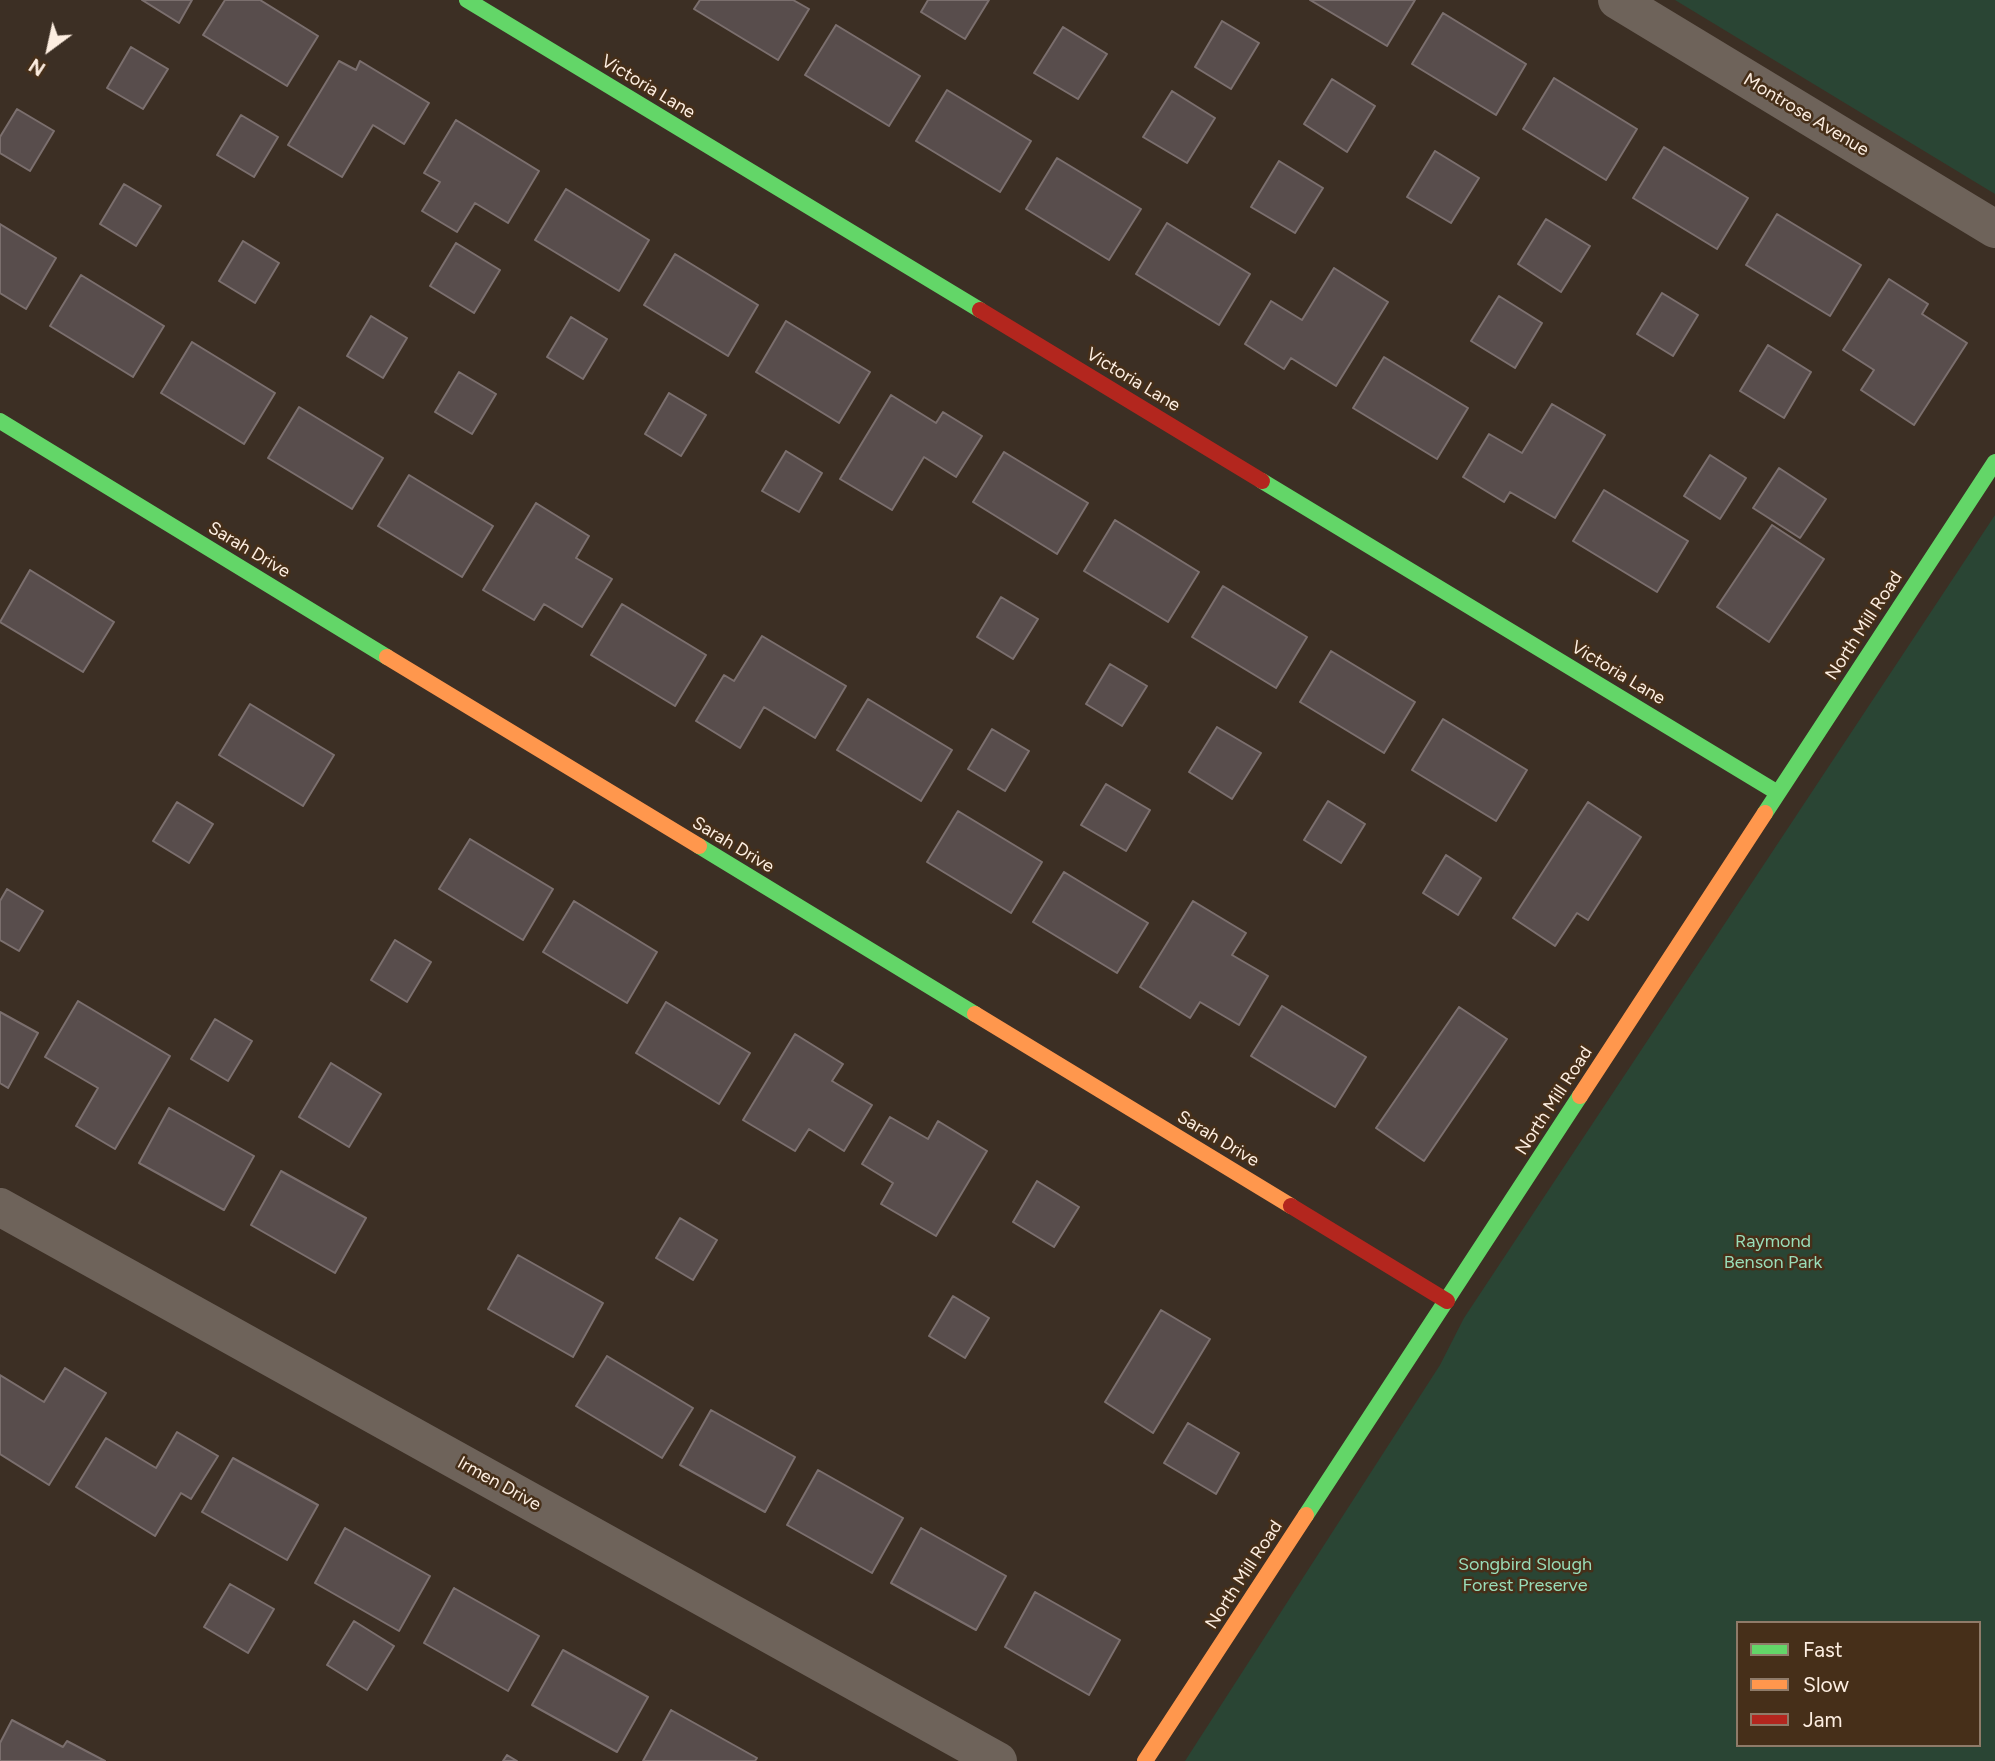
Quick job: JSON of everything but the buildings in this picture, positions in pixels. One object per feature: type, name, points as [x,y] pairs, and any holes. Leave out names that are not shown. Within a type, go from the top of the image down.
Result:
[{"type":"street","name":"Victoria Lane","points":[[467,0],[1778,793]]},
{"type":"street","name":"Montrose Avenue","points":[[1617,0],[1995,229]]},
{"type":"street","name":"Sarah Drive","points":[[0,421],[1447,1301]]},
{"type":"street","name":"North Mill Road","points":[[1145,1761],[1995,462]]},
{"type":"street","name":"Irmen Drive","points":[[0,1207],[998,1761]]},
{"type":"green space","points":[[1675,0],[1995,0],[1995,194]]},
{"type":"green space","name":"Raymond Benson Park","points":[[1995,515],[1995,1761],[1185,1761],[1440,1365],[1464,1318]]},
{"type":"traffic: fast","points":[[467,0],[980,310]]},
{"type":"traffic: fast","points":[[0,421],[387,657]]},
{"type":"traffic: fast","points":[[1765,813],[1995,462]]},
{"type":"traffic: fast","points":[[1262,481],[1778,793]]},
{"type":"traffic: fast","points":[[699,846],[975,1014]]},
{"type":"traffic: fast","points":[[1306,1515],[1580,1096]]},
{"type":"traffic: slow","points":[[387,657],[699,846]]},
{"type":"traffic: slow","points":[[1580,1096],[1765,813]]},
{"type":"traffic: slow","points":[[975,1014],[1291,1206]]},
{"type":"traffic: slow","points":[[1145,1761],[1306,1515]]},
{"type":"traffic: jam","points":[[980,310],[1262,481]]},
{"type":"traffic: jam","points":[[1291,1206],[1447,1301]]},
{"type":"park label","name":"Songbird Slough Forest Preserve","points":[[1525,1575]]}]
